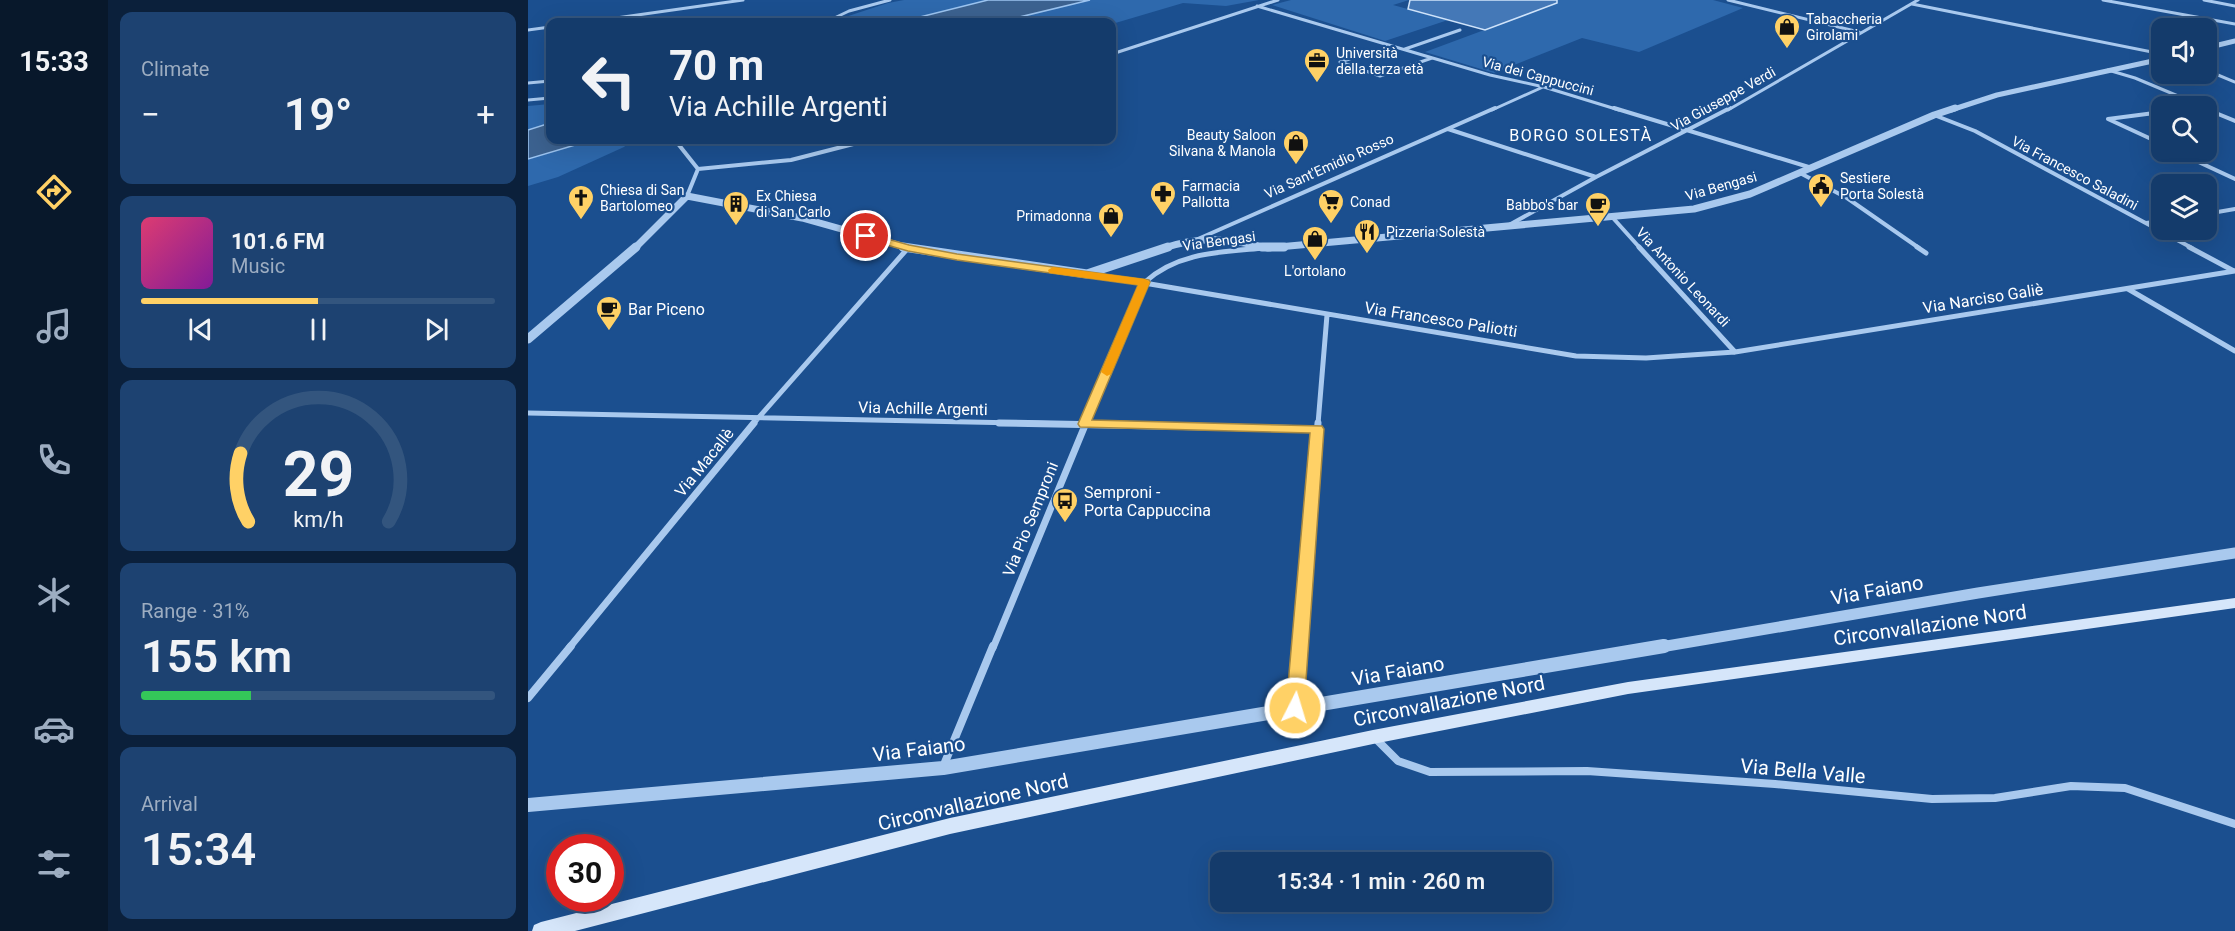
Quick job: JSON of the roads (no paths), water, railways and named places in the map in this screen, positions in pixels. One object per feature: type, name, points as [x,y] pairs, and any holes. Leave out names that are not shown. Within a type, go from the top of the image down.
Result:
[{"type":"main road","name":"Circonvallazione Nord","points":[[541,931],[950,826],[1373,737],[1628,688],[2235,603]]},
{"type":"street","points":[[619,18],[743,0]]},
{"type":"street","points":[[834,18],[849,11],[890,0]]},
{"type":"street","points":[[1116,53],[1278,0]]},
{"type":"street","points":[[1728,0],[1860,32]]},
{"type":"street","name":"Via Giuseppe Verdi","points":[[1503,228],[1596,177],[1689,131],[1918,0]]},
{"type":"street","points":[[2103,0],[2235,24]]},
{"type":"street","points":[[2135,6],[2144,0]]},
{"type":"street","points":[[2204,0],[2235,6]]},
{"type":"street","points":[[1912,3],[2151,52]]},
{"type":"street","name":"Via dei Cappuccini","points":[[1257,6],[1490,75],[1544,87],[1813,168]]},
{"type":"street","points":[[528,30],[546,28]]},
{"type":"street","points":[[1405,49],[1460,30]]},
{"type":"street","points":[[2217,45],[2235,41]]},
{"type":"street","points":[[1374,51],[1340,62],[1380,76],[1433,57]]},
{"type":"street","name":"Via Bengasi","points":[[1145,282],[1156,271],[1172,262],[1191,257],[1694,209],[1750,194],[1934,115],[1997,95],[2151,61]]},
{"type":"street","points":[[2108,70],[2135,78],[2178,96]]},
{"type":"street","points":[[2217,75],[2235,82]]},
{"type":"street","points":[[528,83],[546,81]]},
{"type":"street","name":"Via Sant'Emidio Rosso","points":[[1088,274],[1198,239],[1544,87]]},
{"type":"street","points":[[528,100],[546,98]]},
{"type":"street","points":[[2151,113],[2108,119],[2151,139]]},
{"type":"street","points":[[2217,114],[2235,121]]},
{"type":"street","name":"Via Francesco Saladini","points":[[1934,115],[1975,131],[2235,271]]},
{"type":"street","points":[[1447,129],[1596,177]]},
{"type":"street","points":[[679,144],[698,169]]},
{"type":"street","points":[[698,169],[791,160],[853,144]]},
{"type":"street","points":[[2198,162],[2235,179]]},
{"type":"street","points":[[528,339],[633,250],[687,196],[698,169]]},
{"type":"street","points":[[1800,173],[1847,198],[1926,253]]},
{"type":"street","points":[[687,196],[802,218],[908,248],[1088,274]]},
{"type":"street","points":[[2217,212],[2235,209]]},
{"type":"street","name":"Via Antonio Leonardi","points":[[1613,218],[1735,352]]},
{"type":"street","points":[[2145,223],[2151,222]]},
{"type":"street","name":"Via Bengasi","points":[[1198,239],[1229,239],[1268,248]]},
{"type":"street","name":"Via Macallè","points":[[528,698],[758,418],[908,248]]},
{"type":"street","name":"Via Narciso Galiè","points":[[1735,352],[2235,271]]},
{"type":"street","name":"Via Francesco Paliotti","points":[[1088,274],[1576,356],[1646,358],[1735,352]]},
{"type":"street","name":"Via Pio Semproni","points":[[942,768],[1145,282]]},
{"type":"street","points":[[2128,288],[2235,351]]},
{"type":"street","points":[[1295,708],[1326,315]]},
{"type":"street","name":"Via Achille Argenti","points":[[528,413],[1317,429]]},
{"type":"street","name":"Via Faiano","points":[[528,805],[942,768],[1978,593],[2235,553]]},
{"type":"street","name":"Via Bella Valle","points":[[1373,737],[1392,759],[1407,767],[1430,772],[1587,771],[1775,784],[1932,799],[1995,798],[2071,786],[2125,788],[2235,824]]},
{"type":"place","name":"Tabaccheria Girolami","points":[[1787,50]]},
{"type":"place","name":"Università della terza età","points":[[1317,84]]},
{"type":"place","name":"Beauty Saloon Silvana & Manola","points":[[1296,166]]},
{"type":"place","name":"Sestiere Porta Solestà","points":[[1821,209]]},
{"type":"place","name":"Farmacia Pallotta","points":[[1163,217]]},
{"type":"place","name":"Chiesa di San Bartolomeo","points":[[581,221]]},
{"type":"place","name":"Conad","points":[[1331,225]]},
{"type":"place","name":"Ex Chiesa di San Carlo","points":[[736,227]]},
{"type":"place","name":"Babbo's bar","points":[[1598,228]]},
{"type":"place","name":"Primadonna","points":[[1111,239]]},
{"type":"place","name":"Pizzeria Solestà","points":[[1367,255]]},
{"type":"place","name":"L'ortolano","points":[[1315,262]]},
{"type":"place","name":"Bar Piceno","points":[[609,332]]},
{"type":"place","name":"Semproni - Porta Cappuccina","points":[[1065,524]]},
{"type":"district","name":"BORGO SOLESTÀ","points":[[1581,135]]}]
